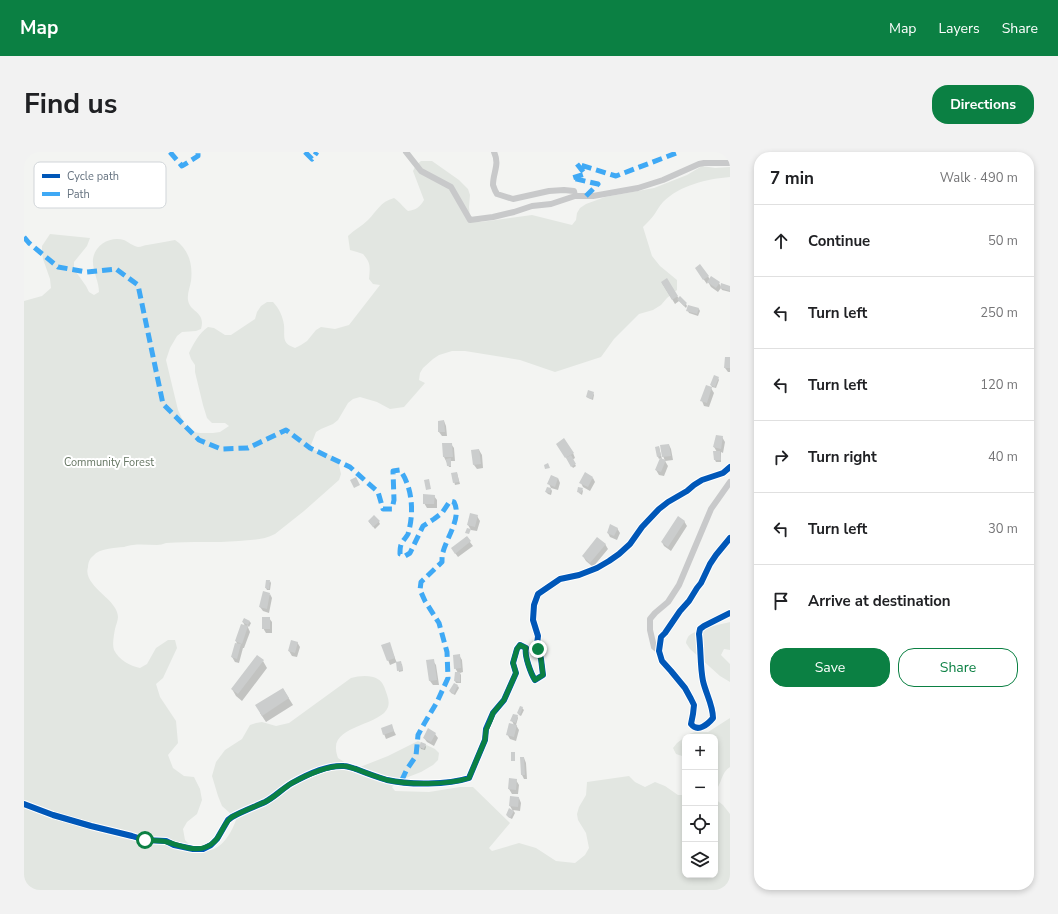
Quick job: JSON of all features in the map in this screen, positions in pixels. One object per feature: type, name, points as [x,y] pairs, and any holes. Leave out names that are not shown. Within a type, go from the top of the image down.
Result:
[{"type":"street","points":[[406,152],[420,171],[451,187],[470,220],[493,217],[532,206],[550,204],[575,196],[593,196],[638,188],[663,180],[699,164],[730,163]]},
{"type":"street","points":[[494,152],[496,166],[493,187],[497,194],[514,199],[549,191],[564,190],[574,191],[575,196]]},
{"type":"street","points":[[24,804],[52,815],[145,840],[166,841],[174,845],[193,849],[203,849],[211,845],[217,839],[228,820],[232,817],[265,802],[293,783],[324,769],[336,766],[345,766],[388,780],[409,783],[443,783],[460,781],[469,778],[485,740],[486,730],[493,713],[504,700],[516,673],[513,663],[517,649],[520,645],[526,648],[525,651],[530,667],[530,673],[535,680],[543,675],[537,644],[538,636],[533,620],[534,605],[538,594],[560,579],[579,575],[609,562],[630,544],[642,527],[659,509],[702,480],[723,473],[730,467]]},
{"type":"street","points":[[659,652],[654,647],[650,630],[650,619],[668,602],[679,585],[711,509],[730,482]]},
{"type":"street","points":[[730,538],[710,564],[701,583],[689,601],[661,637],[659,652],[662,661],[685,688],[694,705],[691,724],[693,727],[703,727],[713,718],[713,712],[704,684],[700,664],[700,629],[730,613]]},
{"type":"green space","name":"Community Forest","points":[[421,161],[432,161],[459,180],[468,189],[470,195],[470,216],[481,222],[532,215],[572,225],[576,220],[577,213],[580,208],[586,204],[605,197],[654,188],[687,175],[702,166],[715,168],[730,167],[730,177],[703,181],[677,191],[660,205],[643,227],[652,256],[660,266],[677,280],[677,290],[661,305],[653,310],[639,314],[614,339],[601,357],[555,372],[520,360],[465,351],[452,351],[439,355],[423,368],[420,373],[419,380],[425,383],[404,407],[390,409],[377,402],[360,397],[353,399],[348,403],[338,420],[333,424],[316,432],[311,445],[314,450],[333,456],[338,461],[341,474],[339,480],[275,534],[262,539],[221,542],[175,542],[158,545],[131,545],[99,551],[91,558],[88,564],[88,574],[90,580],[116,610],[118,618],[113,645],[116,654],[122,660],[132,666],[140,668],[147,664],[156,648],[168,640],[175,640],[177,648],[163,678],[156,684],[160,697],[176,721],[178,743],[168,755],[173,768],[184,776],[194,777],[200,789],[202,800],[197,814],[187,822],[183,829],[185,840],[197,852],[208,851],[222,844],[230,833],[236,820],[222,806],[212,776],[216,762],[225,750],[242,739],[250,725],[262,722],[276,726],[289,723],[351,678],[368,676],[379,680],[382,683],[389,702],[388,707],[384,713],[377,718],[342,735],[337,741],[336,752],[338,758],[355,769],[388,756],[418,741],[435,749],[439,753],[438,760],[433,765],[421,772],[398,781],[392,787],[395,791],[429,792],[460,787],[473,787],[510,823],[489,848],[492,851],[519,843],[536,848],[556,861],[575,863],[585,855],[589,848],[586,833],[578,820],[577,814],[586,795],[587,782],[629,776],[635,782],[645,787],[655,782],[665,786],[678,795],[682,795],[682,878],[718,878],[718,801],[723,805],[730,814],[730,890],[24,890],[24,301],[42,296],[51,288],[50,279],[43,259],[42,246],[50,234],[90,238],[87,246],[74,262],[74,269],[89,292],[94,295],[99,292],[93,259],[97,249],[104,242],[119,239],[138,247],[175,240],[184,248],[191,263],[191,281],[188,300],[189,304],[200,315],[202,323],[201,329],[182,332],[177,336],[170,348],[166,360],[178,410],[184,423],[193,432],[220,432],[229,426],[225,423],[212,423],[207,418],[195,372],[195,365],[189,353],[199,335],[208,327],[214,328],[225,335],[231,335],[255,319],[261,306],[267,302],[273,302],[279,310],[284,325],[284,336],[286,342],[295,348],[307,341],[316,330],[321,327],[335,329],[349,325],[380,285],[373,284],[369,279],[369,265],[363,254],[350,250],[348,236],[368,220],[382,204],[389,200],[394,198],[408,211],[416,209],[419,206],[424,200],[413,171],[416,165]]},
{"type":"green space","points":[[730,622],[730,650],[724,649],[721,655],[730,664],[730,682],[720,676],[690,649],[686,641],[691,634],[695,632]]},
{"type":"green space","points":[[730,718],[730,767],[723,775],[718,786],[718,734],[689,734],[695,732],[708,732]]},
{"type":"green space","points":[[682,739],[682,756],[676,754],[673,748]]},
{"type":"building","points":[[700,264],[709,276],[703,280],[695,268]]},
{"type":"building","points":[[711,276],[720,282],[716,288],[707,282]]},
{"type":"building","points":[[667,278],[678,296],[672,300],[661,282]]},
{"type":"building","points":[[721,283],[730,286],[730,291],[720,288]]},
{"type":"building","points":[[680,296],[687,303],[684,306],[677,299]]},
{"type":"building","points":[[688,305],[699,308],[697,314],[686,311]]},
{"type":"building","points":[[725,357],[730,357],[730,368],[724,368]]},
{"type":"building","points":[[714,375],[719,377],[715,387],[710,385]]},
{"type":"building","points":[[706,385],[712,387],[707,403],[700,401]]},
{"type":"building","points":[[588,390],[594,392],[592,399],[586,397]]},
{"type":"building","points":[[444,420],[445,432],[438,432],[438,421]]},
{"type":"building","points":[[716,435],[723,436],[721,449],[713,447]]},
{"type":"building","points":[[564,438],[574,453],[565,458],[556,444]]},
{"type":"building","points":[[442,443],[452,443],[453,457],[443,457]]},
{"type":"building","points":[[669,444],[671,456],[662,457],[660,445]]},
{"type":"building","points":[[659,446],[661,456],[657,457],[655,447]]},
{"type":"building","points":[[479,449],[481,464],[473,465],[471,450]]},
{"type":"building","points":[[713,451],[720,451],[721,460],[714,460]]},
{"type":"building","points":[[571,455],[576,464],[571,467],[566,458]]},
{"type":"building","points":[[451,458],[451,466],[447,466],[446,459]]},
{"type":"building","points":[[660,458],[666,460],[661,472],[655,470]]},
{"type":"building","points":[[548,463],[550,468],[545,469],[544,465]]},
{"type":"building","points":[[457,472],[459,482],[453,483],[451,473]]},
{"type":"building","points":[[585,472],[593,477],[588,487],[579,483]]},
{"type":"building","points":[[551,475],[558,478],[555,487],[547,484]]},
{"type":"building","points":[[356,477],[360,485],[354,488],[350,480]]},
{"type":"building","points":[[429,479],[431,489],[426,490],[424,480]]},
{"type":"building","points":[[547,487],[551,488],[550,493],[545,492]]},
{"type":"building","points":[[578,487],[583,488],[581,493],[577,492]]},
{"type":"building","points":[[423,494],[435,495],[434,504],[423,504]]},
{"type":"building","points":[[470,513],[478,515],[475,527],[467,525]]},
{"type":"building","points":[[374,515],[380,521],[373,527],[368,521]]},
{"type":"building","points":[[678,516],[685,521],[668,547],[661,542]]},
{"type":"building","points":[[610,524],[618,528],[614,536],[607,533]]},
{"type":"building","points":[[467,528],[471,529],[469,534],[465,533]]},
{"type":"building","points":[[467,536],[471,541],[455,554],[451,548]]},
{"type":"building","points":[[597,537],[606,544],[590,563],[582,556]]},
{"type":"building","points":[[266,580],[270,580],[269,589],[265,588]]},
{"type":"building","points":[[263,591],[270,593],[267,609],[259,607]]},
{"type":"building","points":[[262,617],[270,617],[270,629],[262,629]]},
{"type":"building","points":[[244,618],[250,621],[248,625],[242,622]]},
{"type":"building","points":[[241,624],[248,626],[242,644],[235,641]]},
{"type":"building","points":[[291,640],[298,642],[295,653],[288,651]]},
{"type":"building","points":[[390,642],[395,658],[387,661],[381,645]]},
{"type":"building","points":[[235,643],[241,644],[237,659],[231,657]]},
{"type":"building","points":[[460,654],[461,668],[454,669],[453,655]]},
{"type":"building","points":[[257,655],[264,660],[238,694],[231,689]]},
{"type":"building","points":[[434,659],[437,680],[429,681],[426,660]]},
{"type":"building","points":[[401,661],[403,670],[397,671],[396,662]]},
{"type":"building","points":[[455,672],[460,672],[460,682],[454,681]]},
{"type":"building","points":[[454,683],[458,685],[454,694],[449,691]]},
{"type":"building","points":[[283,688],[289,698],[262,716],[255,705]]},
{"type":"building","points":[[520,706],[523,707],[520,715],[517,713]]},
{"type":"building","points":[[513,714],[518,715],[516,723],[510,721]]},
{"type":"building","points":[[509,723],[517,725],[514,737],[506,735]]},
{"type":"building","points":[[392,724],[394,731],[383,735],[381,728]]},
{"type":"building","points":[[428,728],[436,733],[431,742],[423,738]]},
{"type":"building","points":[[421,742],[426,744],[424,749],[419,747]]},
{"type":"building","points":[[511,752],[515,752],[515,761],[511,761]]},
{"type":"building","points":[[520,757],[524,757],[525,775],[521,775]]},
{"type":"building","points":[[509,778],[517,779],[516,790],[508,789]]},
{"type":"building","points":[[510,796],[519,797],[518,807],[509,806]]},
{"type":"building","points":[[509,808],[514,811],[510,818],[506,815]]},
{"type":"marked path","points":[[170,152],[182,166],[198,156],[198,152]]},
{"type":"marked path","points":[[305,152],[312,159],[317,152]]},
{"type":"marked path","points":[[586,196],[598,184],[572,178],[585,174],[577,164],[616,176],[679,152]]},
{"type":"marked path","points":[[24,237],[58,267],[87,272],[116,269],[138,285],[163,404],[199,440],[221,449],[248,448],[286,430],[310,448],[350,467],[378,492],[383,509],[392,509],[394,500],[393,471],[400,470],[408,485],[412,510],[408,534],[402,542],[400,548],[400,554],[405,556],[410,553],[423,526],[442,513],[450,501],[454,502],[456,508],[455,520],[442,555],[442,562],[421,582],[420,590],[439,623],[447,652],[448,678],[437,702],[418,735],[416,756],[407,769],[401,782]]},
{"type":"cycle path","points":[[24,804],[53,815],[145,840],[166,841],[174,845],[193,849],[203,849],[211,845],[217,839],[228,820],[232,817],[269,800],[298,780],[331,767],[347,766],[387,780],[406,783],[428,784],[450,782],[469,778],[485,740],[486,729],[493,713],[504,700],[516,673],[513,663],[517,649],[520,645],[526,648],[528,664],[535,680],[543,675],[537,644],[538,636],[533,620],[534,605],[538,594],[560,579],[579,575],[597,568],[609,561],[630,544],[642,527],[668,502],[702,480],[723,473],[730,467]]},
{"type":"cycle path","points":[[730,538],[710,564],[701,583],[689,601],[661,637],[659,651],[662,661],[685,688],[691,699],[694,705],[691,724],[697,728],[703,727],[713,718],[712,709],[702,675],[699,634],[700,629],[730,613]]},
{"type":"route","points":[[145,840],[166,841],[174,845],[193,849],[203,849],[211,845],[217,839],[228,820],[232,817],[265,802],[274,797],[284,788],[309,775],[336,766],[345,766],[388,780],[409,783],[443,783],[460,781],[469,778],[485,740],[486,730],[493,713],[498,705],[504,700],[516,673],[513,663],[517,649],[520,645],[526,648],[526,658],[530,667],[530,673],[535,680],[543,675],[538,649]]}]
